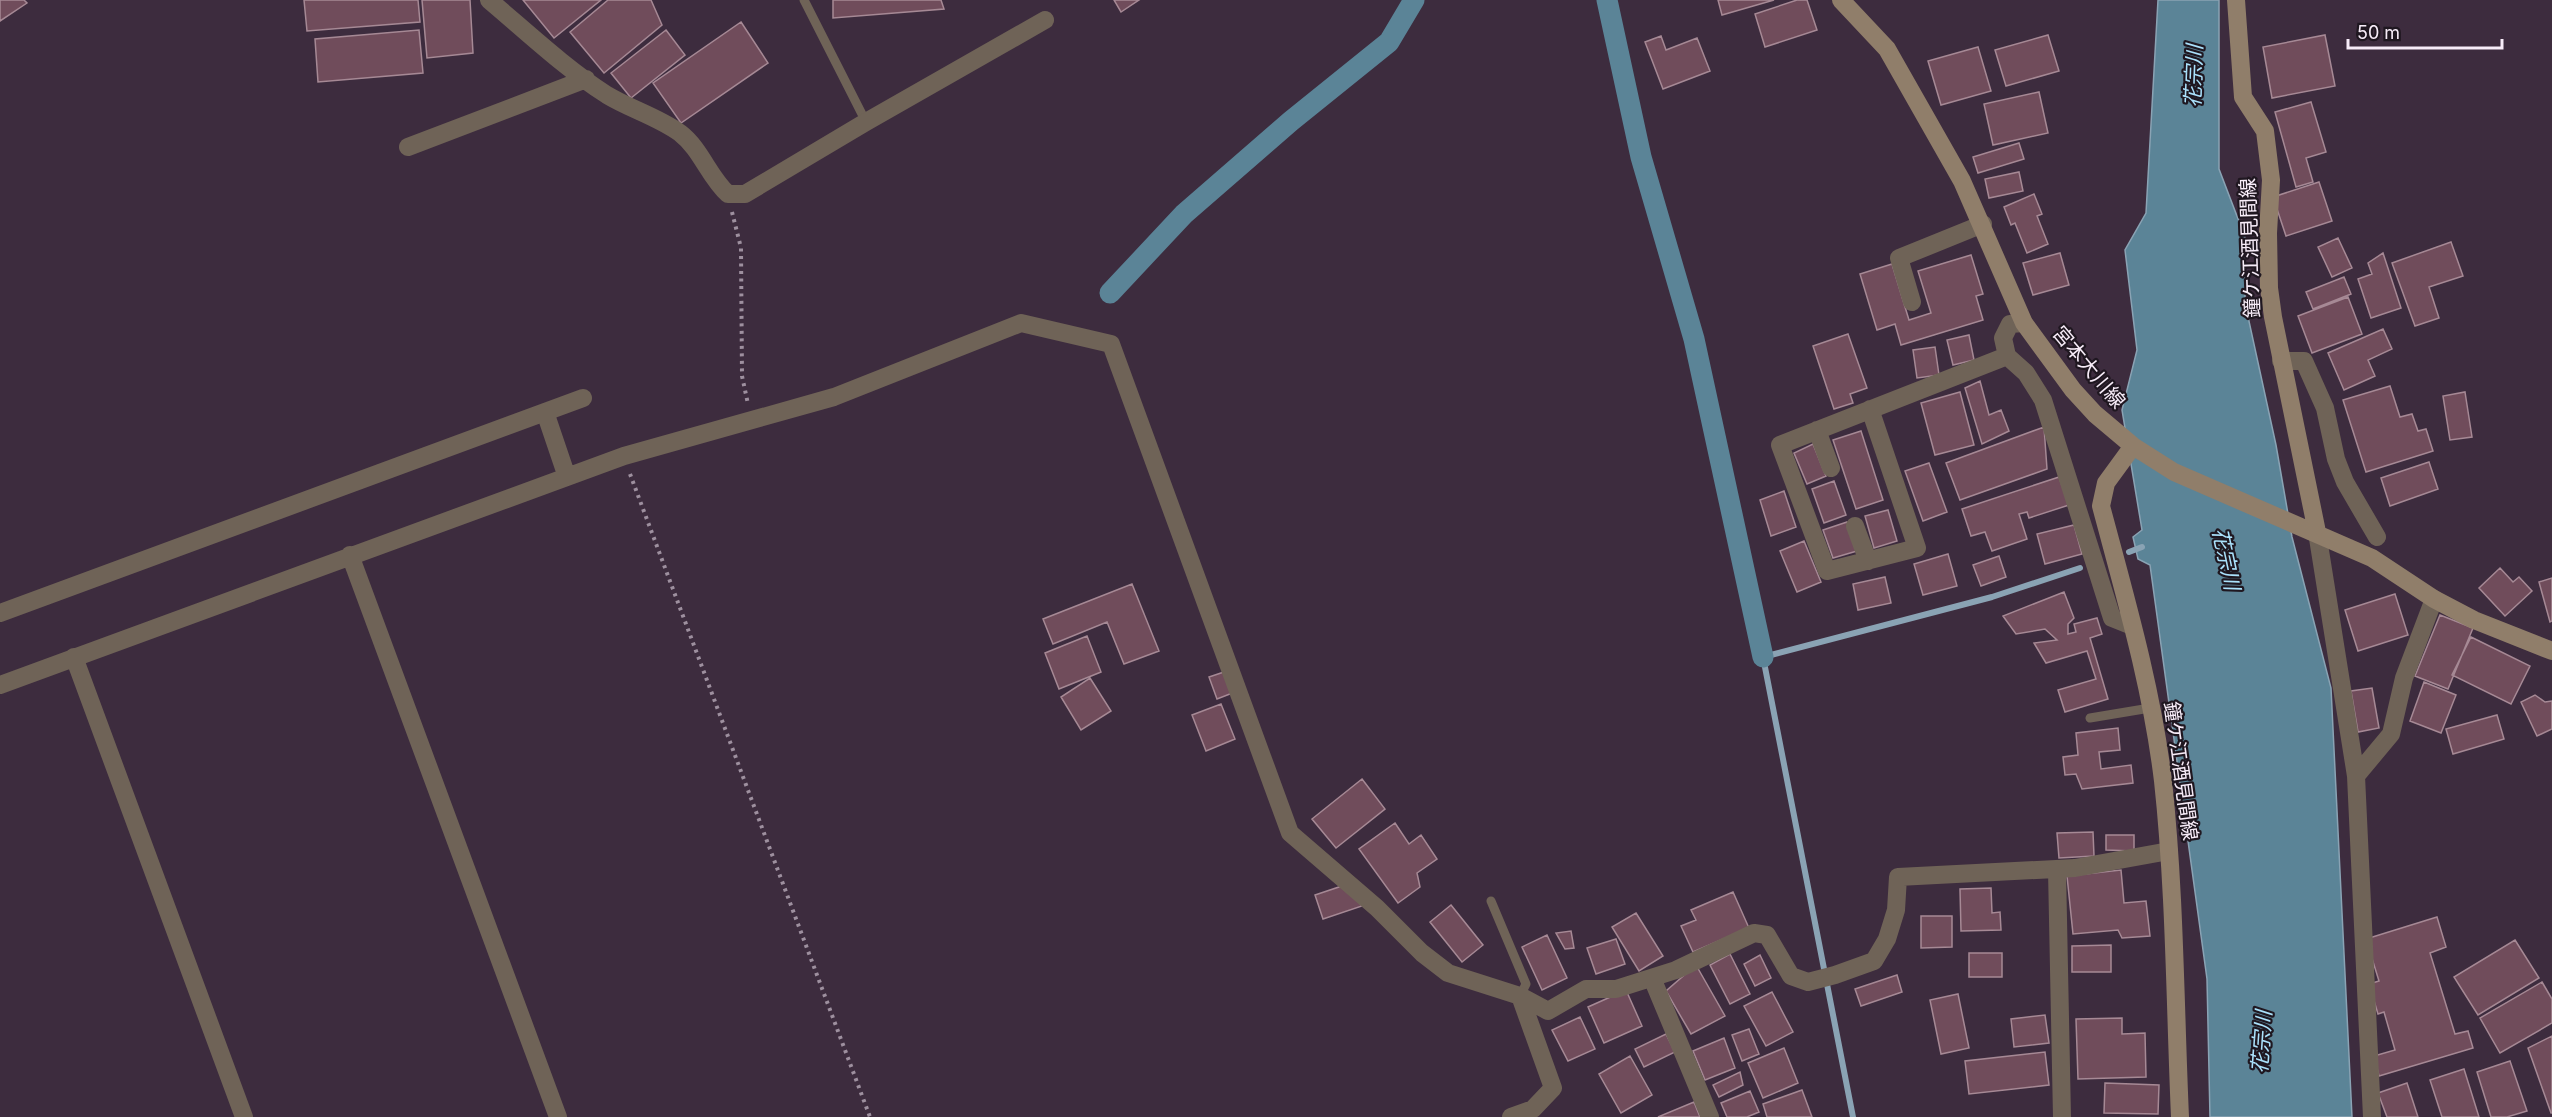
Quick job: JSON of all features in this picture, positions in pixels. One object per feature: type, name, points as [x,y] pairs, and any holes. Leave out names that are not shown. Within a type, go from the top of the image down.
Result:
[{"type":"main road","name":"宮本大川線","points":[[1841,0],[1887,50],[1962,181],[2024,323],[2073,390],[2115,433],[2128,453],[2310,529],[2372,558],[2434,599],[2474,620],[2552,651]]},
{"type":"main road","name":"鐘ケ江酒見間線","points":[[2236,0],[2243,97],[2265,131],[2270,170],[2269,288],[2310,529]]},
{"type":"main road","name":"鐘ケ江酒見間線","points":[[2128,453],[2106,483],[2101,506],[2132,626],[2163,779],[2169,850],[2180,1117]]},
{"type":"street","points":[[489,0],[608,95],[681,134],[706,164],[720,187],[728,194],[746,194],[866,122],[1045,20]]},
{"type":"street","points":[[408,147],[586,79]]},
{"type":"street","points":[[1912,302],[1899,258],[1983,225]]},
{"type":"street","points":[[0,685],[624,456],[834,397],[1021,323],[1111,344],[1290,833],[1377,908],[1422,953],[1448,973],[1520,996],[1548,1011],[1586,989],[1616,989],[1652,978],[1676,970],[1754,933],[1767,935],[1791,976],[1808,982],[1874,961],[1887,939],[1896,910],[1898,877],[2057,870],[2169,850]]},
{"type":"street","points":[[2024,323],[2010,324],[2002,338],[2007,356],[2026,373],[2043,400],[2112,618],[2132,626]]},
{"type":"street","points":[[1870,409],[1917,548],[1827,571],[1780,445],[1870,409],[2007,356]]},
{"type":"street","points":[[2281,361],[2304,361],[2325,408],[2336,459],[2345,482],[2377,537]]},
{"type":"street","points":[[0,613],[584,398]]},
{"type":"street","points":[[545,412],[567,477]]},
{"type":"street","points":[[1817,430],[1832,468]]},
{"type":"street","points":[[1856,526],[1868,561]]},
{"type":"street","points":[[2310,529],[2356,776],[2372,1117]]},
{"type":"street","points":[[350,555],[558,1117]]},
{"type":"street","points":[[2356,776],[2391,734],[2404,678],[2434,599]]},
{"type":"street","points":[[75,657],[244,1117]]},
{"type":"street","points":[[2057,870],[2062,1117]]},
{"type":"street","points":[[1652,978],[1710,1117]]},
{"type":"street","points":[[1511,1117],[1533,1109],[1553,1088],[1520,996]]},
{"type":"lane","points":[[804,0],[866,122]]},
{"type":"lane","points":[[2090,718],[2150,708]]},
{"type":"lane","points":[[1491,901],[1526,984],[1520,996]]},
{"type":"path","points":[[728,194],[741,248],[742,376],[751,420]]},
{"type":"path","points":[[624,456],[870,1117]]},
{"type":"water","name":"花宗川","points":[[2158,0],[2219,0],[2219,169],[2245,237],[2245,303],[2276,445],[2292,537],[2331,688],[2352,1117],[2210,1117],[2207,979],[2150,565],[2138,559],[2133,537],[2142,530],[2122,410],[2137,350],[2125,250],[2146,213]]},
{"type":"building","points":[[0,0],[24,0],[27,3],[0,21]]},
{"type":"building","points":[[304,0],[418,0],[420,22],[307,31]]},
{"type":"building","points":[[422,0],[470,0],[473,53],[427,58]]},
{"type":"building","points":[[523,0],[601,0],[554,38]]},
{"type":"building","points":[[608,0],[651,0],[662,25],[604,73],[570,32]]},
{"type":"building","points":[[833,0],[941,0],[944,9],[833,18]]},
{"type":"building","points":[[1114,0],[1139,0],[1121,12]]},
{"type":"building","points":[[1718,0],[1774,0],[1722,15]]},
{"type":"building","points":[[1797,0],[1807,0],[1817,30],[1765,47],[1755,14]]},
{"type":"building","points":[[741,22],[768,63],[681,123],[653,83]]},
{"type":"building","points":[[419,30],[423,73],[318,82],[315,39]]},
{"type":"building","points":[[666,30],[685,55],[631,98],[611,73]]},
{"type":"building","points":[[2048,35],[2059,71],[2006,86],[1995,50]]},
{"type":"building","points":[[2325,35],[2335,86],[2272,98],[2263,47]]},
{"type":"building","points":[[1661,36],[1666,50],[1697,38],[1710,71],[1663,89],[1645,42]]},
{"type":"building","points":[[1978,47],[1991,91],[1941,105],[1928,61]]},
{"type":"building","points":[[2039,92],[2048,133],[1993,145],[1984,104]]},
{"type":"building","points":[[2311,102],[2326,152],[2306,158],[2313,182],[2296,187],[2275,112]]},
{"type":"building","points":[[2019,143],[2024,159],[1978,173],[1973,157]]},
{"type":"building","points":[[2019,172],[2023,191],[1989,198],[1985,179]]},
{"type":"building","points":[[2319,182],[2332,221],[2286,236],[2273,197]]},
{"type":"building","points":[[2034,194],[2042,214],[2037,216],[2048,244],[2027,253],[2015,223],[2011,225],[2004,207]]},
{"type":"building","points":[[2338,238],[2352,268],[2332,277],[2318,247]]},
{"type":"building","points":[[2451,242],[2463,276],[2429,287],[2439,318],[2415,326],[2392,263]]},
{"type":"building","points":[[2060,253],[2069,285],[2033,295],[2023,263]]},
{"type":"building","points":[[2383,253],[2401,308],[2371,318],[2358,279],[2372,274],[2368,263]]},
{"type":"building","points":[[1971,255],[1983,294],[1976,296],[1983,320],[1901,345],[1895,324],[1877,330],[1860,274],[1892,264],[1909,320],[1931,313],[1918,271]]},
{"type":"building","points":[[2344,277],[2351,294],[2313,309],[2306,292]]},
{"type":"building","points":[[2348,297],[2362,334],[2312,353],[2298,316]]},
{"type":"building","points":[[2383,329],[2392,349],[2368,360],[2375,376],[2344,390],[2328,353]]},
{"type":"building","points":[[1848,334],[1867,388],[1850,394],[1853,403],[1834,409],[1813,346]]},
{"type":"building","points":[[1969,335],[1974,360],[1953,365],[1947,340]]},
{"type":"building","points":[[1935,347],[1939,375],[1917,378],[1913,350]]},
{"type":"building","points":[[1980,381],[1989,415],[2001,410],[2009,431],[1982,444],[1965,388]]},
{"type":"building","points":[[2390,386],[2400,417],[2412,414],[2418,431],[2426,429],[2433,451],[2366,472],[2343,400]]},
{"type":"building","points":[[1960,392],[1974,445],[1935,455],[1921,403]]},
{"type":"building","points":[[2465,392],[2472,437],[2450,440],[2443,396]]},
{"type":"building","points":[[2044,427],[2047,469],[1960,500],[1946,463]]},
{"type":"building","points":[[1861,431],[1883,500],[1856,509],[1833,440]]},
{"type":"building","points":[[1813,444],[1826,476],[1807,484],[1794,453]]},
{"type":"building","points":[[2429,462],[2438,489],[2390,506],[2381,478]]},
{"type":"building","points":[[1929,463],[1947,512],[1923,521],[1905,471]]},
{"type":"building","points":[[2059,477],[2069,505],[2029,518],[2027,512],[2019,514],[2027,539],[1992,551],[1985,532],[1971,536],[1962,509]]},
{"type":"building","points":[[1834,481],[1846,515],[1824,523],[1812,489]]},
{"type":"building","points":[[1784,491],[1796,527],[1771,536],[1760,500]]},
{"type":"building","points":[[1888,510],[1897,541],[1874,548],[1865,516]]},
{"type":"building","points":[[1847,522],[1857,551],[1833,558],[1823,530]]},
{"type":"building","points":[[2074,525],[2082,554],[2045,564],[2037,534]]},
{"type":"building","points":[[1804,541],[1821,582],[1797,592],[1780,551]]},
{"type":"building","points":[[1948,554],[1957,586],[1923,595],[1914,564]]},
{"type":"building","points":[[1999,556],[2006,577],[1981,586],[1973,565]]},
{"type":"building","points":[[2500,568],[2513,582],[2519,577],[2532,591],[2505,616],[2479,588]]},
{"type":"building","points":[[1885,577],[1891,603],[1858,610],[1853,584]]},
{"type":"building","points":[[2552,578],[2552,621],[2550,622],[2539,582]]},
{"type":"building","points":[[1132,584],[1159,651],[1124,664],[1107,622],[1053,644],[1043,619]]},
{"type":"building","points":[[2064,592],[2074,618],[2068,624],[2068,634],[2076,632],[2074,624],[2097,618],[2102,634],[2090,638],[2108,699],[2065,712],[2058,690],[2096,679],[2087,651],[2046,663],[2034,643],[2057,640],[2045,629],[2016,634],[2003,616]]},
{"type":"building","points":[[2395,594],[2408,635],[2358,651],[2345,610]]},
{"type":"building","points":[[2440,615],[2473,628],[2448,689],[2415,676]]},
{"type":"building","points":[[1087,636],[1101,672],[1059,689],[1045,653]]},
{"type":"building","points":[[2471,637],[2530,666],[2511,704],[2452,675]]},
{"type":"building","points":[[1227,671],[1235,692],[1217,699],[1209,677]]},
{"type":"building","points":[[1090,678],[1111,711],[1081,730],[1061,697]]},
{"type":"building","points":[[2424,682],[2456,695],[2441,733],[2410,721]]},
{"type":"building","points":[[2372,688],[2379,728],[2358,732],[2351,691]]},
{"type":"building","points":[[2535,695],[2545,702],[2552,701],[2552,729],[2537,736],[2521,702]]},
{"type":"building","points":[[1221,704],[1235,739],[1206,751],[1192,715]]},
{"type":"building","points":[[2497,715],[2504,739],[2453,754],[2446,729]]},
{"type":"building","points":[[2118,728],[2120,750],[2099,752],[2101,769],[2131,765],[2133,783],[2082,789],[2076,774],[2065,775],[2063,757],[2078,755],[2076,733]]},
{"type":"building","points":[[1362,779],[1385,809],[1336,848],[1312,819]]},
{"type":"building","points":[[1395,823],[1409,844],[1421,835],[1437,859],[1417,873],[1420,887],[1398,903],[1359,849]]},
{"type":"building","points":[[2093,832],[2094,856],[2059,858],[2057,833]]},
{"type":"building","points":[[2106,835],[2134,835],[2134,851],[2106,850]]},
{"type":"building","points":[[2121,870],[2124,903],[2146,901],[2150,936],[2122,938],[2118,930],[2073,934],[2067,876]]},
{"type":"building","points":[[1345,885],[1362,906],[1323,919],[1315,895]]},
{"type":"building","points":[[1991,888],[1992,913],[2000,912],[2001,930],[1961,931],[1960,889]]},
{"type":"building","points":[[1733,892],[1749,928],[1693,952],[1681,926],[1696,920],[1691,910]]},
{"type":"building","points":[[1451,905],[1483,945],[1462,962],[1430,922]]},
{"type":"building","points":[[1636,913],[1663,956],[1639,971],[1612,927]]},
{"type":"building","points":[[1921,916],[1952,916],[1952,947],[1921,948]]},
{"type":"building","points":[[2437,917],[2446,947],[2430,953],[2455,1034],[2468,1031],[2473,1048],[2379,1076],[2374,1056],[2395,1050],[2384,1012],[2378,1014],[2369,984],[2379,981],[2366,939]]},
{"type":"building","points":[[1571,931],[1574,948],[1565,949],[1556,933]]},
{"type":"building","points":[[1547,935],[1567,978],[1542,990],[1522,947]]},
{"type":"building","points":[[1616,939],[1625,964],[1596,974],[1587,948]]},
{"type":"building","points":[[2515,940],[2539,978],[2478,1015],[2454,977]]},
{"type":"building","points":[[2111,945],[2111,972],[2072,972],[2072,946]]},
{"type":"building","points":[[1969,953],[2002,953],[2002,977],[1969,977]]},
{"type":"building","points":[[1730,954],[1750,994],[1730,1004],[1710,965]]},
{"type":"building","points":[[1760,955],[1771,978],[1755,986],[1744,964]]},
{"type":"building","points":[[1696,965],[1725,1016],[1691,1034],[1666,991]]},
{"type":"building","points":[[1897,975],[1902,992],[1861,1006],[1855,989]]},
{"type":"building","points":[[2542,982],[2552,999],[2552,1023],[2500,1053],[2480,1018]]},
{"type":"building","points":[[1626,990],[1642,1026],[1604,1043],[1588,1007]]},
{"type":"building","points":[[1772,992],[1793,1032],[1766,1046],[1744,1006]]},
{"type":"building","points":[[1958,994],[1969,1048],[1941,1054],[1930,1000]]},
{"type":"building","points":[[2045,1015],[2049,1043],[2014,1047],[2011,1019]]},
{"type":"building","points":[[1580,1017],[1595,1049],[1568,1061],[1552,1030]]},
{"type":"building","points":[[2122,1018],[2122,1034],[2145,1033],[2146,1077],[2078,1079],[2076,1019]]},
{"type":"building","points":[[1749,1029],[1759,1054],[1742,1061],[1732,1035]]},
{"type":"building","points":[[1666,1034],[1675,1052],[1644,1067],[1635,1049]]},
{"type":"building","points":[[2552,1036],[2552,1113],[2551,1113],[2528,1048]]},
{"type":"building","points":[[1724,1038],[1735,1068],[1705,1080],[1693,1051]]},
{"type":"building","points":[[1784,1048],[1798,1083],[1763,1098],[1748,1063]]},
{"type":"building","points":[[2045,1052],[2049,1085],[1969,1094],[1965,1061]]},
{"type":"building","points":[[1630,1056],[1652,1095],[1621,1113],[1599,1074]]},
{"type":"building","points":[[2510,1061],[2527,1111],[2507,1117],[2491,1117],[2477,1072]]},
{"type":"building","points":[[2464,1069],[2479,1117],[2442,1117],[2430,1080]]},
{"type":"building","points":[[1740,1072],[1743,1085],[1719,1097],[1713,1085]]},
{"type":"building","points":[[2105,1083],[2159,1085],[2158,1114],[2104,1113]]},
{"type":"building","points":[[2407,1083],[2418,1117],[2387,1117],[2378,1093]]},
{"type":"building","points":[[1802,1090],[1812,1117],[1767,1117],[1763,1104]]},
{"type":"building","points":[[1750,1091],[1759,1112],[1747,1117],[1727,1117],[1721,1103]]},
{"type":"building","points":[[1694,1102],[1700,1117],[1658,1117]]},
{"type":"waterway","points":[[1110,293],[1184,214],[1291,121],[1389,42],[1414,0]]},
{"type":"waterway","points":[[1607,0],[1641,157],[1694,339],[1763,657]]},
{"type":"waterway","points":[[2129,552],[2142,547]]},
{"type":"waterway","points":[[1853,1117],[1763,657],[1992,597],[2080,568]]}]
